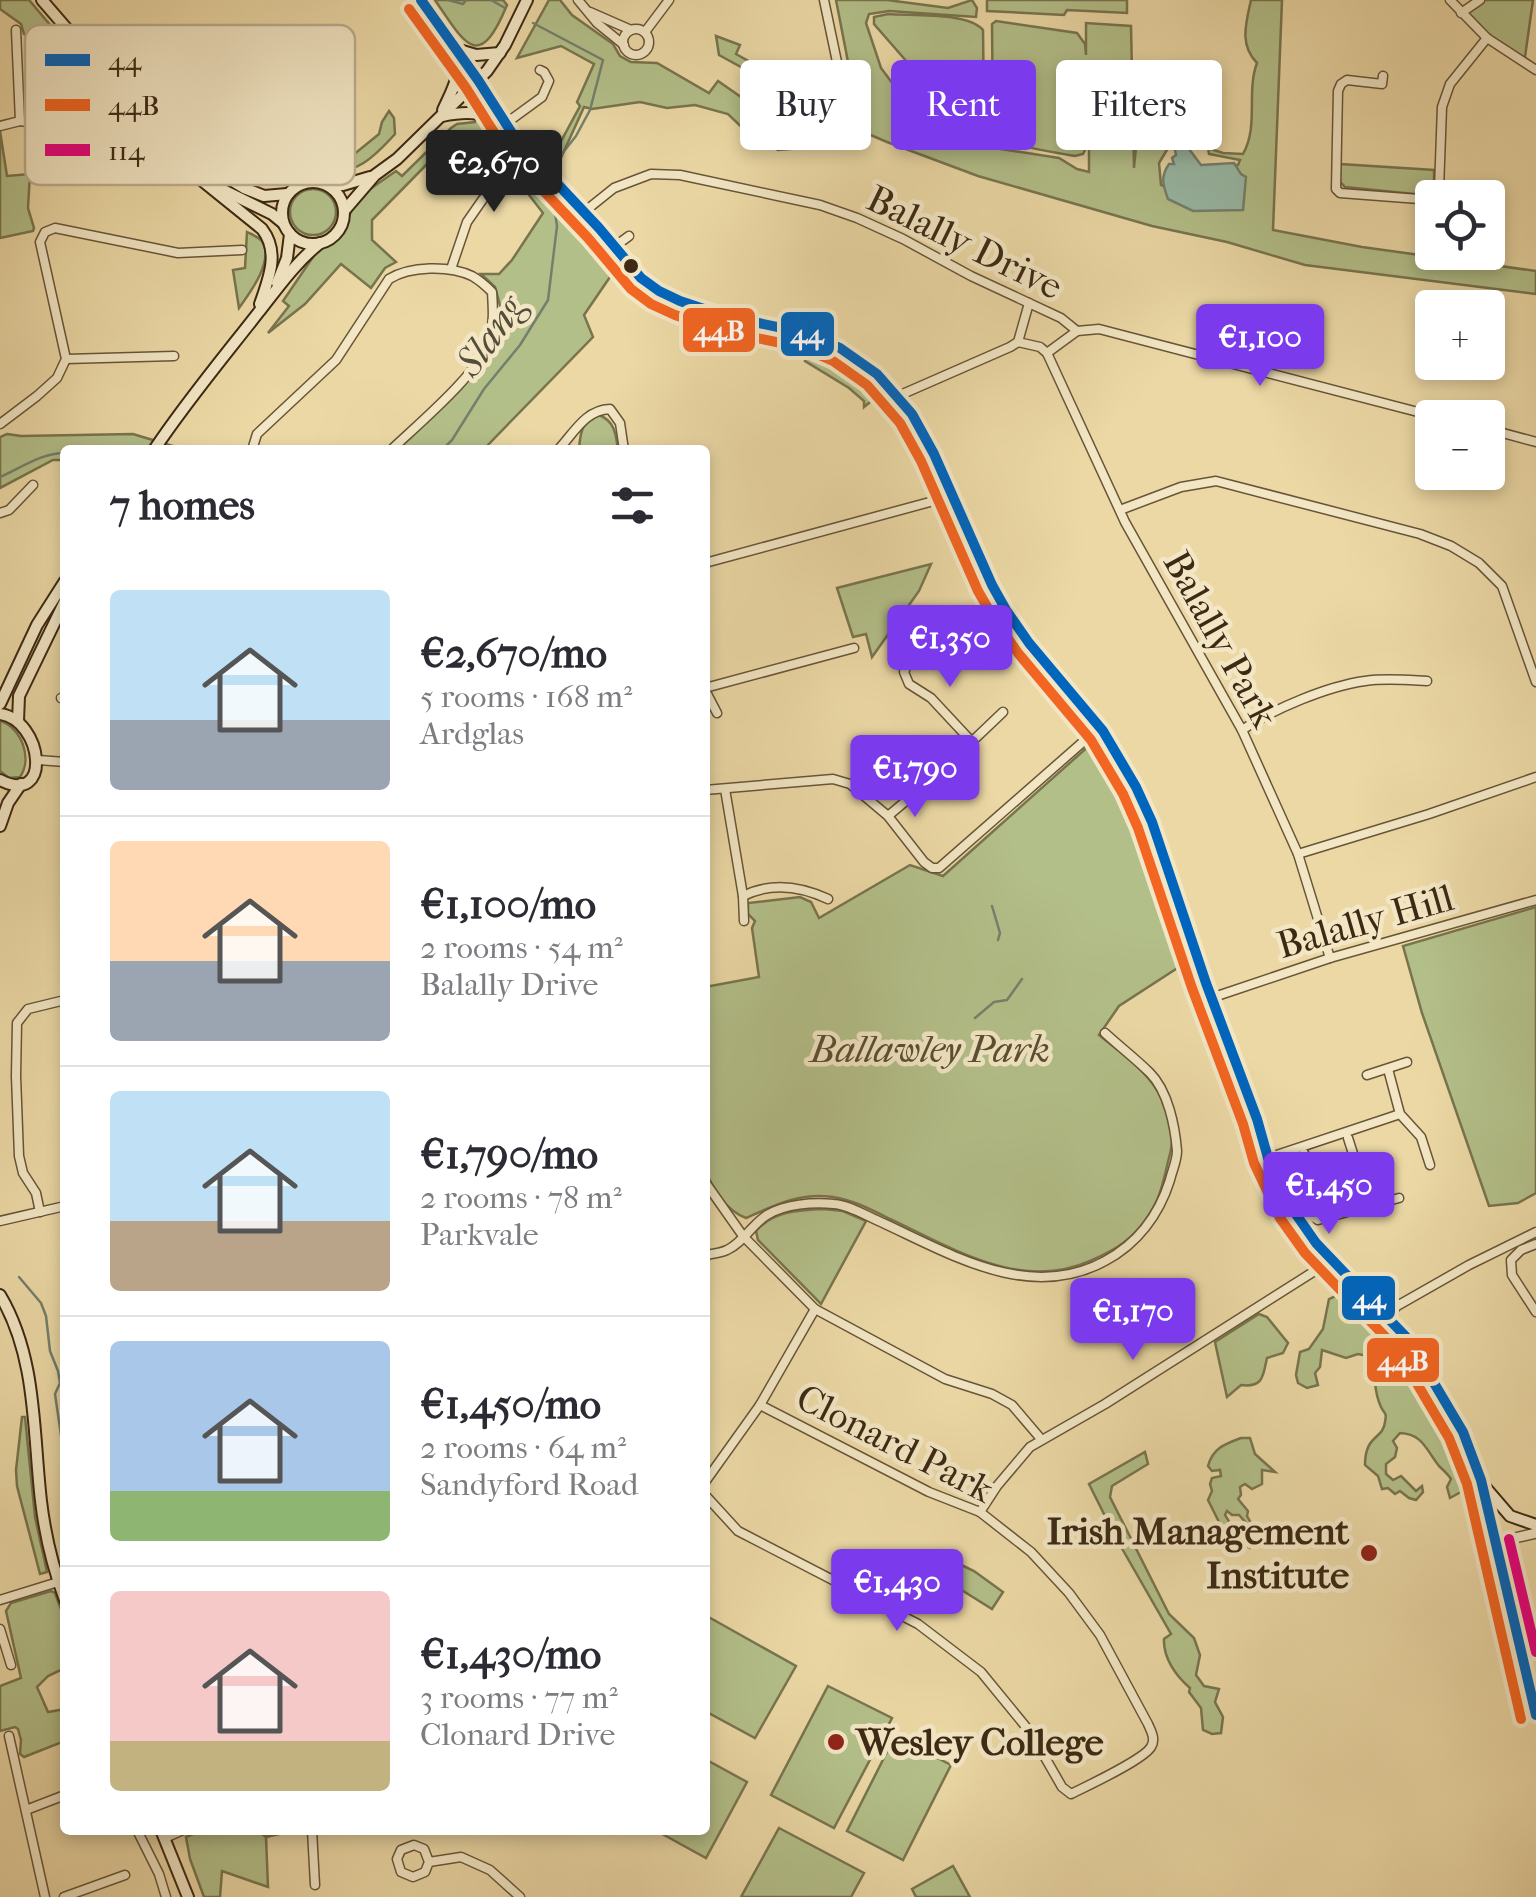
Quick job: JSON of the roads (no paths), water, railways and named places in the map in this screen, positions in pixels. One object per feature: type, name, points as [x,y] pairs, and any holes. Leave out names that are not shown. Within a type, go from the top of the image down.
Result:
[{"type":"main road","points":[[42,0],[63,25]]},
{"type":"main road","points":[[157,445],[273,293],[309,252],[336,234],[344,211],[375,175],[397,160],[478,80],[500,53],[527,0]]},
{"type":"main road","points":[[440,116],[458,78],[456,49],[476,55],[500,53]]},
{"type":"main road","points":[[478,80],[528,155],[584,212],[630,268],[659,291],[725,316],[824,340],[877,374],[923,432],[1006,610],[1100,727],[1145,807],[1280,1186],[1315,1242],[1408,1339],[1463,1432],[1481,1482],[1536,1715]]},
{"type":"main road","points":[[440,116],[467,111],[504,122]]},
{"type":"main road","points":[[355,182],[375,175]]},
{"type":"main road","points":[[207,185],[268,236],[272,265],[257,314]]},
{"type":"main road","points":[[212,185],[272,214],[300,242],[320,244]]},
{"type":"main road","points":[[239,185],[264,196],[287,194]]},
{"type":"main road","points":[[273,293],[287,258],[281,211],[287,194],[300,185]]},
{"type":"main road","points":[[326,185],[346,185]]},
{"type":"main road","points":[[329,186],[339,196],[344,211]]},
{"type":"main road","points":[[0,704],[37,625],[60,589]]},
{"type":"main road","points":[[0,780],[7,784],[26,783],[37,770],[34,748],[18,720],[19,696],[60,611]]},
{"type":"main road","points":[[0,714],[18,720]]},
{"type":"main road","points":[[0,826],[8,802],[20,784]]},
{"type":"main road","points":[[0,1294],[29,1376],[44,1523],[60,1587]]},
{"type":"main road","points":[[1481,1482],[1510,1516],[1536,1525]]},
{"type":"main road","points":[[1489,1518],[1487,1572],[1492,1589],[1507,1598]]},
{"type":"main road","points":[[163,1835],[188,1897]]},
{"type":"street","points":[[421,0],[478,80]]},
{"type":"street","points":[[578,0],[597,23],[633,54],[645,52],[649,44],[645,32],[631,30],[624,46]]},
{"type":"street","points":[[645,32],[669,0]]},
{"type":"street","points":[[824,0],[836,60]]},
{"type":"street","points":[[1450,0],[1488,38],[1536,70]]},
{"type":"street","points":[[1461,13],[1480,0]]},
{"type":"street","points":[[590,12],[631,30]]},
{"type":"street","points":[[16,30],[20,121]]},
{"type":"street","points":[[1439,180],[1442,107],[1450,84],[1488,38]]},
{"type":"street","points":[[504,122],[542,97],[549,82],[540,70]]},
{"type":"street","points":[[1383,76],[1382,84],[1347,80],[1340,84],[1336,189],[1340,193],[1415,197]]},
{"type":"street","points":[[0,126],[25,122]]},
{"type":"street","points":[[450,269],[475,210],[528,155]]},
{"type":"street","name":"Balally Drive","points":[[584,212],[614,188],[651,174],[730,184],[820,206],[903,238],[970,276],[1061,318],[1077,332],[1099,328],[1415,411]]},
{"type":"street","points":[[0,424],[56,378],[66,359],[40,242],[49,229],[178,253],[242,250]]},
{"type":"street","points":[[614,247],[628,236]]},
{"type":"street","points":[[254,445],[257,434],[336,360],[389,279],[400,272],[450,269],[475,277],[492,292],[490,344],[460,385],[396,445]]},
{"type":"street","points":[[1018,342],[1030,303]]},
{"type":"street","points":[[898,396],[1018,342],[1047,352],[1077,332]]},
{"type":"street","name":"Balally Park","points":[[1047,352],[1120,510],[1242,730],[1298,854],[1330,958]]},
{"type":"street","points":[[66,359],[174,356]]},
{"type":"street","points":[[569,445],[589,414],[610,409],[620,422],[623,445]]},
{"type":"street","points":[[1505,434],[1536,442]]},
{"type":"street","points":[[1120,510],[1182,487],[1216,481],[1420,534],[1451,546],[1479,563],[1502,586],[1536,682]]},
{"type":"street","points":[[0,512],[9,510],[33,485]]},
{"type":"street","points":[[710,562],[952,496]]},
{"type":"street","points":[[921,642],[904,672],[908,684],[931,698],[972,742]]},
{"type":"street","points":[[710,688],[854,648]]},
{"type":"street","points":[[1242,730],[1262,716],[1344,684],[1428,680]]},
{"type":"street","points":[[710,699],[717,713]]},
{"type":"street","points":[[888,816],[1004,712]]},
{"type":"street","points":[[710,790],[833,779],[850,784],[888,816],[924,862],[938,868],[1100,727]]},
{"type":"street","points":[[38,760],[60,762]]},
{"type":"street","points":[[1298,854],[1536,777]]},
{"type":"street","points":[[725,789],[744,921]]},
{"type":"street","points":[[742,896],[776,886],[805,889],[828,898]]},
{"type":"street","name":"Balally Hill","points":[[1211,998],[1330,958],[1536,900]]},
{"type":"street","points":[[40,1212],[19,1156],[17,1024],[28,1009],[60,1001]]},
{"type":"street","points":[[710,1255],[728,1250],[767,1215],[789,1206],[836,1204],[960,1259],[1035,1279],[1064,1277],[1117,1255],[1132,1244],[1165,1197],[1177,1155],[1162,1091],[1152,1075],[1105,1032]]},
{"type":"street","points":[[1367,1075],[1407,1062]]},
{"type":"street","points":[[1388,1068],[1400,1114],[1421,1138],[1430,1165]]},
{"type":"street","points":[[1268,1158],[1400,1114]]},
{"type":"street","points":[[1280,1186],[1356,1162],[1348,1138]]},
{"type":"street","points":[[1304,1153],[1312,1175]]},
{"type":"street","points":[[1296,1180],[1318,1220],[1399,1198]]},
{"type":"street","points":[[710,1189],[744,1236],[815,1309],[945,1379],[992,1394],[1012,1405],[1041,1439]]},
{"type":"street","points":[[0,1221],[60,1207]]},
{"type":"street","points":[[1387,1317],[1397,1306],[1468,1265],[1536,1232]]},
{"type":"street","points":[[1536,1244],[1521,1250],[1511,1260],[1512,1275],[1536,1312]]},
{"type":"street","points":[[980,1512],[1017,1461],[1041,1439],[1107,1402],[1332,1260]]},
{"type":"street","points":[[710,1475],[760,1406],[815,1309]]},
{"type":"street","name":"Clonard Park","points":[[710,1500],[738,1531],[918,1624],[980,1671],[1031,1734],[1062,1788],[1071,1794],[1137,1760],[1151,1748],[1154,1737],[1100,1635],[1069,1592],[1032,1552],[980,1512],[929,1492],[760,1406]]},
{"type":"street","points":[[1494,1543],[1536,1533]]},
{"type":"street","points":[[0,1600],[58,1582]]},
{"type":"street","points":[[0,1628],[11,1665]]},
{"type":"street","points":[[9,1736],[45,1897]]},
{"type":"street","points":[[26,1810],[60,1797]]},
{"type":"street","points":[[140,1835],[166,1897]]},
{"type":"street","points":[[312,1835],[315,1885]]},
{"type":"street","points":[[414,1845],[424,1849],[430,1862],[425,1872],[414,1878],[401,1872],[396,1859],[401,1850],[414,1845]]},
{"type":"street","points":[[430,1862],[460,1857],[490,1870],[520,1897]]},
{"type":"street","points":[[64,1897],[125,1875]]},
{"type":"waterway","name":"Slang","points":[[448,0],[463,4],[466,0]]},
{"type":"waterway","name":"Slang","points":[[491,0],[505,8]]},
{"type":"waterway","name":"Slang","points":[[533,23],[603,60],[590,110],[557,160]]},
{"type":"waterway","name":"Slang","points":[[447,445],[548,300],[557,226],[554,206],[540,186]]},
{"type":"waterway","name":"Slang","points":[[0,477],[39,458],[60,454]]},
{"type":"waterway","points":[[992,906],[1000,933],[998,940]]},
{"type":"waterway","points":[[975,1018],[994,1002],[1007,1000],[1022,979]]},
{"type":"waterway","name":"Slang","points":[[19,1277],[41,1303],[60,1383]]},
{"type":"waterway","name":"Slang","points":[[60,1383],[55,1394],[60,1428]]},
{"type":"place","name":"Irish Management Institute","points":[[1369,1553]]},
{"type":"place","name":"Wesley College","points":[[836,1742]]},
{"type":"park label","name":"Ballawley Park","points":[[930,1049]]}]
